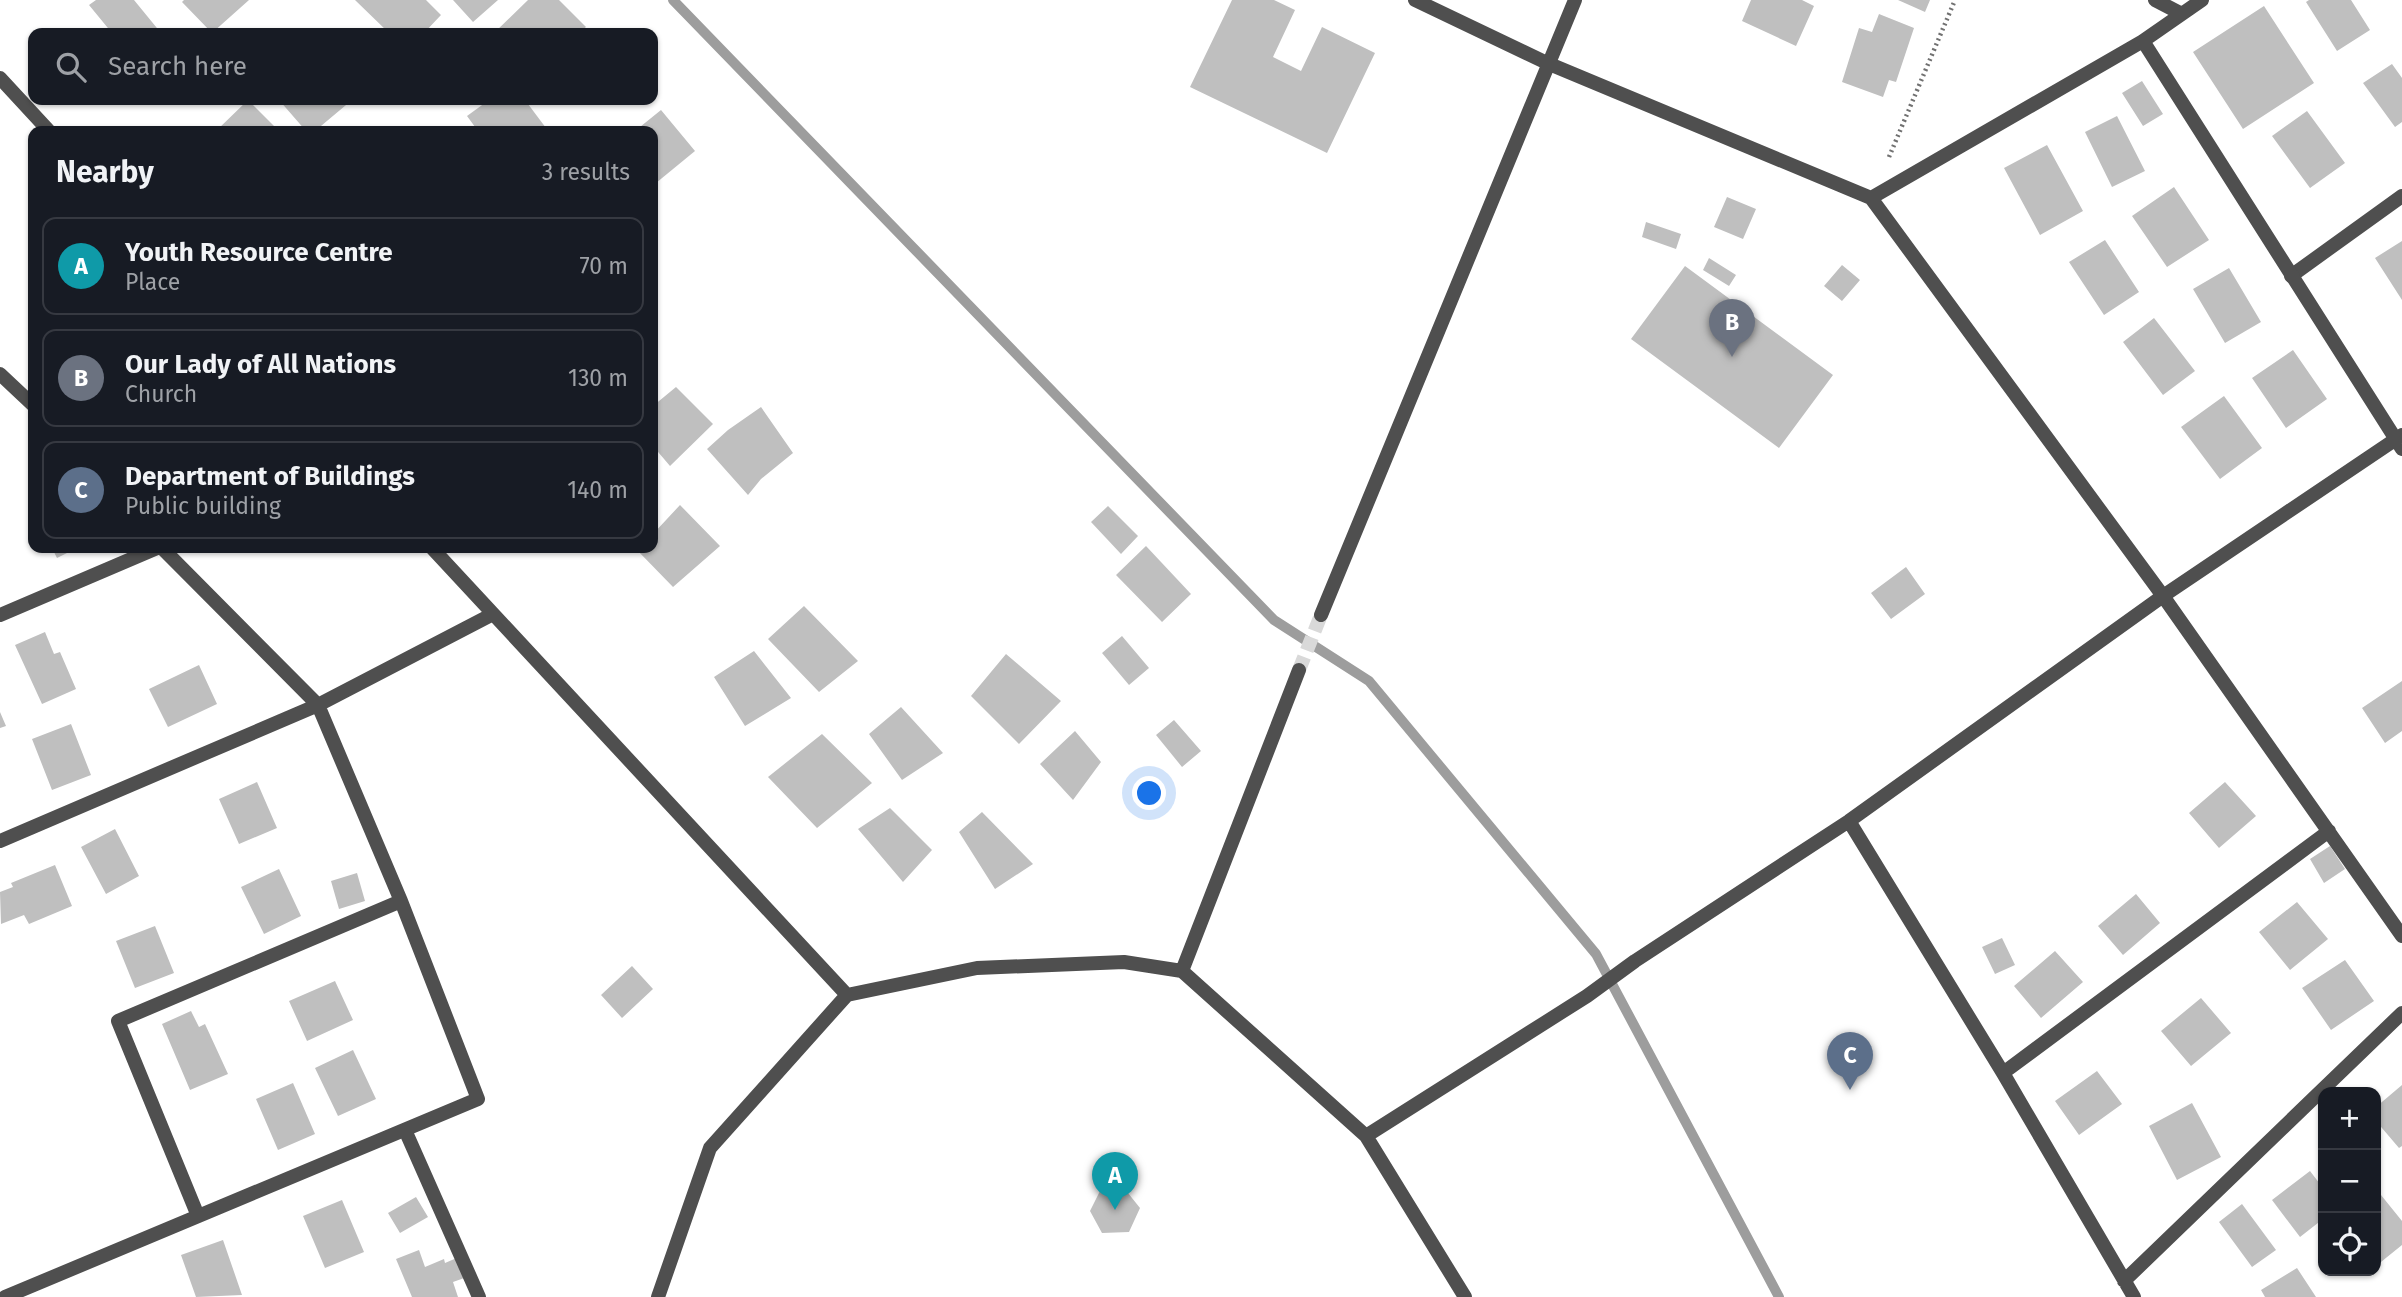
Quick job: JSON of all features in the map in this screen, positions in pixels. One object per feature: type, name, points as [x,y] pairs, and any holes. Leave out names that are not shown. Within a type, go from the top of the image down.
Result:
[{"type":"street","points":[[1415,0],[1547,63],[1871,198],[2163,596],[2402,936]]},
{"type":"street","points":[[1321,615],[1575,0]]},
{"type":"street","points":[[2155,0],[2180,13]]},
{"type":"street","points":[[1871,198],[2143,41],[2202,0]]},
{"type":"street","points":[[1366,1136],[1587,996],[1635,961],[1849,821],[2163,596],[2400,441],[2291,276],[2143,41]]},
{"type":"street","points":[[0,78],[44,126]]},
{"type":"street","points":[[2291,276],[2402,196]]},
{"type":"street","points":[[0,374],[28,400]]},
{"type":"street","points":[[0,615],[147,553]]},
{"type":"street","points":[[5,1297],[478,1099],[401,901],[318,705],[164,553]]},
{"type":"street","points":[[437,553],[848,995]]},
{"type":"street","points":[[0,841],[318,705],[493,614]]},
{"type":"street","points":[[1182,971],[1299,670]]},
{"type":"street","points":[[1849,821],[2003,1073],[2134,1297]]},
{"type":"street","points":[[2003,1073],[2329,831]]},
{"type":"street","points":[[198,1216],[118,1021],[401,901]]},
{"type":"street","points":[[658,1297],[710,1148],[848,995],[977,968],[1124,962],[1182,971],[1366,1136],[1465,1297]]},
{"type":"street","points":[[2124,1282],[2402,1013]]},
{"type":"street","points":[[405,1130],[479,1297]]},
{"type":"path","points":[[1871,198],[1955,0]]},
{"type":"building","points":[[96,0],[134,0],[157,28],[108,28],[89,5]]},
{"type":"building","points":[[249,0],[218,28],[207,28],[182,2]]},
{"type":"building","points":[[355,0],[426,0],[441,15],[429,28],[384,28]]},
{"type":"building","points":[[453,0],[498,0],[473,22]]},
{"type":"building","points":[[528,0],[559,0],[586,27],[585,28],[499,28]]},
{"type":"building","points":[[1232,0],[1274,0],[1295,10],[1273,57],[1301,71],[1322,27],[1375,53],[1327,153],[1190,87]]},
{"type":"building","points":[[1751,0],[1802,0],[1814,6],[1796,46],[1742,21]]},
{"type":"building","points":[[1898,0],[1930,0],[1925,12]]},
{"type":"building","points":[[2351,0],[2370,30],[2337,51],[2306,2]]},
{"type":"building","points":[[2264,6],[2314,83],[2243,129],[2193,52]]},
{"type":"building","points":[[1879,14],[1914,28],[1896,82],[1889,80],[1883,97],[1842,82],[1859,28],[1872,32]]},
{"type":"building","points":[[2392,64],[2402,78],[2402,122],[2395,127],[2363,83]]},
{"type":"building","points":[[2142,81],[2163,114],[2143,126],[2122,93]]},
{"type":"building","points":[[243,105],[253,105],[274,126],[221,126]]},
{"type":"building","points":[[283,105],[346,105],[321,126],[302,126]]},
{"type":"building","points":[[482,105],[529,105],[544,126],[474,126],[467,116]]},
{"type":"building","points":[[661,110],[695,151],[658,181],[658,126],[641,126]]},
{"type":"building","points":[[2307,111],[2345,163],[2310,188],[2272,136]]},
{"type":"building","points":[[2117,116],[2145,171],[2112,187],[2085,132]]},
{"type":"building","points":[[2047,145],[2083,211],[2040,235],[2004,168]]},
{"type":"building","points":[[2174,187],[2209,240],[2167,267],[2132,216]]},
{"type":"building","points":[[1727,197],[1756,209],[1743,239],[1714,227]]},
{"type":"building","points":[[1646,222],[1681,234],[1676,249],[1642,237]]},
{"type":"building","points":[[2105,240],[2139,292],[2104,315],[2069,262]]},
{"type":"building","points":[[2402,241],[2402,300],[2375,258]]},
{"type":"building","points":[[1709,258],[1736,275],[1729,286],[1703,270]]},
{"type":"building","points":[[1842,265],[1860,280],[1842,301],[1824,286]]},
{"type":"building","points":[[1685,266],[1833,375],[1779,448],[1631,339]]},
{"type":"building","points":[[2229,268],[2261,322],[2225,343],[2193,289]]},
{"type":"building","points":[[2154,318],[2195,371],[2163,395],[2123,342]]},
{"type":"building","points":[[2293,350],[2327,399],[2286,428],[2252,378]]},
{"type":"building","points":[[676,387],[713,424],[670,466],[658,452],[658,402]]},
{"type":"building","points":[[2224,396],[2262,448],[2220,479],[2181,427]]},
{"type":"building","points":[[761,407],[793,453],[761,479],[748,495],[707,449],[728,430]]},
{"type":"building","points":[[680,505],[720,546],[673,587],[640,553],[658,553],[658,529]]},
{"type":"building","points":[[1108,506],[1138,536],[1121,554],[1091,522]]},
{"type":"building","points":[[1146,546],[1191,594],[1162,622],[1116,575]]},
{"type":"building","points":[[54,553],[67,553],[57,558]]},
{"type":"building","points":[[1906,567],[1925,594],[1891,619],[1871,593]]},
{"type":"building","points":[[804,606],[858,661],[819,692],[768,639]]},
{"type":"building","points":[[45,632],[54,654],[60,652],[76,689],[42,704],[15,645]]},
{"type":"building","points":[[1122,636],[1149,668],[1129,685],[1102,653]]},
{"type":"building","points":[[754,651],[791,698],[745,726],[714,677]]},
{"type":"building","points":[[1006,654],[1061,701],[1019,744],[971,696]]},
{"type":"building","points":[[199,665],[217,704],[168,727],[149,689]]},
{"type":"building","points":[[2402,681],[2402,731],[2385,743],[2362,708]]},
{"type":"building","points":[[901,707],[943,753],[902,780],[869,734]]},
{"type":"building","points":[[0,712],[6,726],[0,728]]},
{"type":"building","points":[[1174,720],[1201,751],[1182,767],[1156,735]]},
{"type":"building","points":[[71,724],[91,775],[52,790],[32,739]]},
{"type":"building","points":[[1075,731],[1101,762],[1073,800],[1040,764]]},
{"type":"building","points":[[822,734],[872,783],[817,828],[768,777]]},
{"type":"building","points":[[257,782],[277,828],[239,844],[219,799]]},
{"type":"building","points":[[2225,782],[2256,816],[2219,848],[2189,813]]},
{"type":"building","points":[[890,808],[932,850],[903,882],[858,829]]},
{"type":"building","points":[[982,812],[1033,864],[995,889],[959,832]]},
{"type":"building","points":[[115,829],[139,876],[106,894],[81,847]]},
{"type":"building","points":[[2330,846],[2345,869],[2324,883],[2310,859]]},
{"type":"building","points":[[55,865],[72,906],[29,924],[24,915],[1,924],[0,892],[13,887],[11,883]]},
{"type":"building","points":[[279,869],[301,916],[264,934],[241,887]]},
{"type":"building","points":[[357,873],[365,901],[339,909],[331,881]]},
{"type":"building","points":[[2136,894],[2160,923],[2123,955],[2098,926]]},
{"type":"building","points":[[2297,902],[2328,939],[2290,970],[2259,932]]},
{"type":"building","points":[[155,926],[174,973],[135,988],[116,941]]},
{"type":"building","points":[[2002,938],[2015,965],[1995,974],[1982,947]]},
{"type":"building","points":[[2055,951],[2083,982],[2041,1018],[2014,986]]},
{"type":"building","points":[[2345,960],[2374,1001],[2331,1030],[2302,988]]},
{"type":"building","points":[[632,966],[653,989],[622,1018],[601,995]]},
{"type":"building","points":[[335,981],[353,1020],[307,1041],[289,1001]]},
{"type":"building","points":[[2201,998],[2231,1033],[2191,1066],[2161,1031]]},
{"type":"building","points":[[191,1011],[199,1027],[205,1024],[228,1074],[190,1090],[162,1024]]},
{"type":"building","points":[[353,1050],[376,1099],[338,1116],[315,1068]]},
{"type":"building","points":[[2097,1071],[2122,1104],[2079,1135],[2055,1101]]},
{"type":"building","points":[[293,1083],[315,1134],[278,1150],[256,1099]]},
{"type":"building","points":[[2402,1085],[2402,1146],[2399,1148],[2381,1127],[2381,1103]]},
{"type":"building","points":[[2192,1103],[2221,1157],[2177,1180],[2149,1126]]},
{"type":"building","points":[[2310,1171],[2318,1181],[2318,1223],[2300,1237],[2272,1200]]},
{"type":"building","points":[[1124,1188],[1140,1208],[1129,1232],[1102,1233],[1090,1211],[1100,1191]]},
{"type":"building","points":[[2381,1195],[2402,1221],[2402,1245],[2381,1262]]},
{"type":"building","points":[[416,1197],[428,1217],[400,1233],[388,1213]]},
{"type":"building","points":[[342,1200],[364,1252],[325,1268],[303,1216]]},
{"type":"building","points":[[2242,1204],[2276,1250],[2252,1267],[2219,1222]]},
{"type":"building","points":[[223,1240],[242,1295],[196,1297],[181,1255]]},
{"type":"building","points":[[419,1250],[425,1267],[444,1259],[445,1263],[459,1257],[467,1277],[453,1282],[458,1297],[412,1297],[396,1259]]},
{"type":"building","points":[[2297,1268],[2316,1297],[2265,1297],[2261,1290]]},
{"type":"waterway","points":[[673,0],[1274,620],[1369,681],[1596,954],[1779,1297]]},
{"type":"tunnel","points":[[1299,670],[1321,615]]},
{"type":"place","name":"Our Lady of All Nations","points":[[1732,357]]},
{"type":"place","name":"Department of Buildings","points":[[1850,1090]]},
{"type":"place","name":"Youth Resource Centre","points":[[1115,1210]]}]
